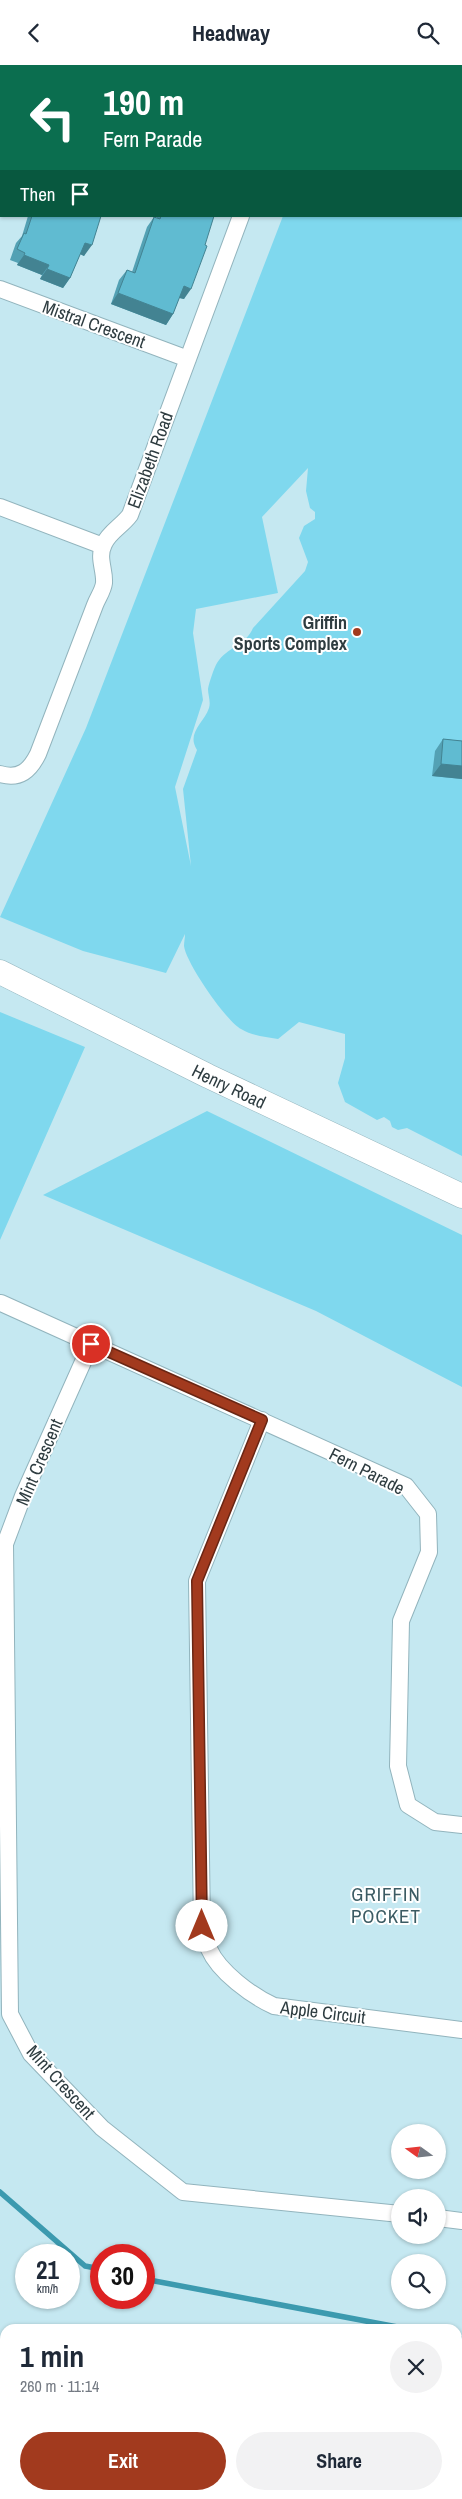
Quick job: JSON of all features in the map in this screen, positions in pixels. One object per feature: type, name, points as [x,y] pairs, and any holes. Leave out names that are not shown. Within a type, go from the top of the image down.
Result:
[{"type":"main road","name":"Henry Road","points":[[0,972],[208,1076],[462,1196]]},
{"type":"street","name":"Elizabeth Road","points":[[103,546],[110,535],[130,515],[241,217]]},
{"type":"street","name":"Mistral Crescent","points":[[0,289],[188,359]]},
{"type":"street","points":[[0,507],[103,546],[101,559],[104,580],[103,589],[95,605],[38,754],[31,767],[19,775],[0,774]]},
{"type":"street","name":"Fern Parade","points":[[1,1303],[406,1487],[428,1514],[429,1552],[401,1621],[398,1766],[408,1805],[435,1822],[462,1825]]},
{"type":"street","name":"Mint Crescent","points":[[91,1344],[23,1496],[5,1544],[10,2014],[30,2054],[102,2128],[183,2192],[391,2213]]},
{"type":"street","name":"Apple Circuit","points":[[262,1420],[197,1581],[202,1926],[210,1950],[224,1970],[255,1998],[274,2006],[462,2030]]},
{"type":"street","points":[[446,2219],[462,2221]]},
{"type":"shaded area","name":"Griffin Sports Complex","points":[[283,217],[462,217],[462,1156],[407,1128],[398,1130],[392,1127],[390,1121],[384,1117],[377,1120],[345,1102],[338,1083],[345,1058],[345,1034],[299,1022],[278,1039],[250,1033],[234,1024],[199,978],[186,954],[184,946],[185,934],[166,973],[83,951],[0,917],[86,728]],"holes":[[[308,468],[306,491],[310,508],[315,512],[315,519],[304,526],[299,538],[308,562],[305,571],[253,628],[250,634],[221,658],[210,679],[208,689],[209,708],[195,733],[194,744],[197,750],[183,789],[191,866],[175,787],[203,700],[193,633],[196,609],[278,593],[262,517]]]},
{"type":"shaded area","points":[[0,1012],[85,1047],[0,1240]]},
{"type":"shaded area","points":[[207,1111],[462,1235],[462,1387],[316,1311],[43,1195]]},
{"type":"building","points":[[32,217],[101,217],[92,245],[85,243],[70,278],[47,269],[49,265],[24,255],[25,253],[17,249],[24,233],[26,234]]},
{"type":"building","points":[[154,217],[160,219],[161,217],[214,217],[205,245],[207,246],[191,289],[184,286],[173,314],[118,293],[127,270],[135,273]]},
{"type":"building","points":[[443,739],[462,741],[462,766],[441,764]]},
{"type":"waterway","points":[[0,2192],[85,2266],[90,2267]]},
{"type":"waterway","points":[[155,2281],[382,2324]]},
{"type":"place","name":"Griffin Sports Complex","points":[[357,632]]},
{"type":"district","name":"GRIFFIN POCKET","points":[[386,1905]]},
{"type":"route","points":[[91,1344],[262,1420],[197,1581],[202,1926]]}]
